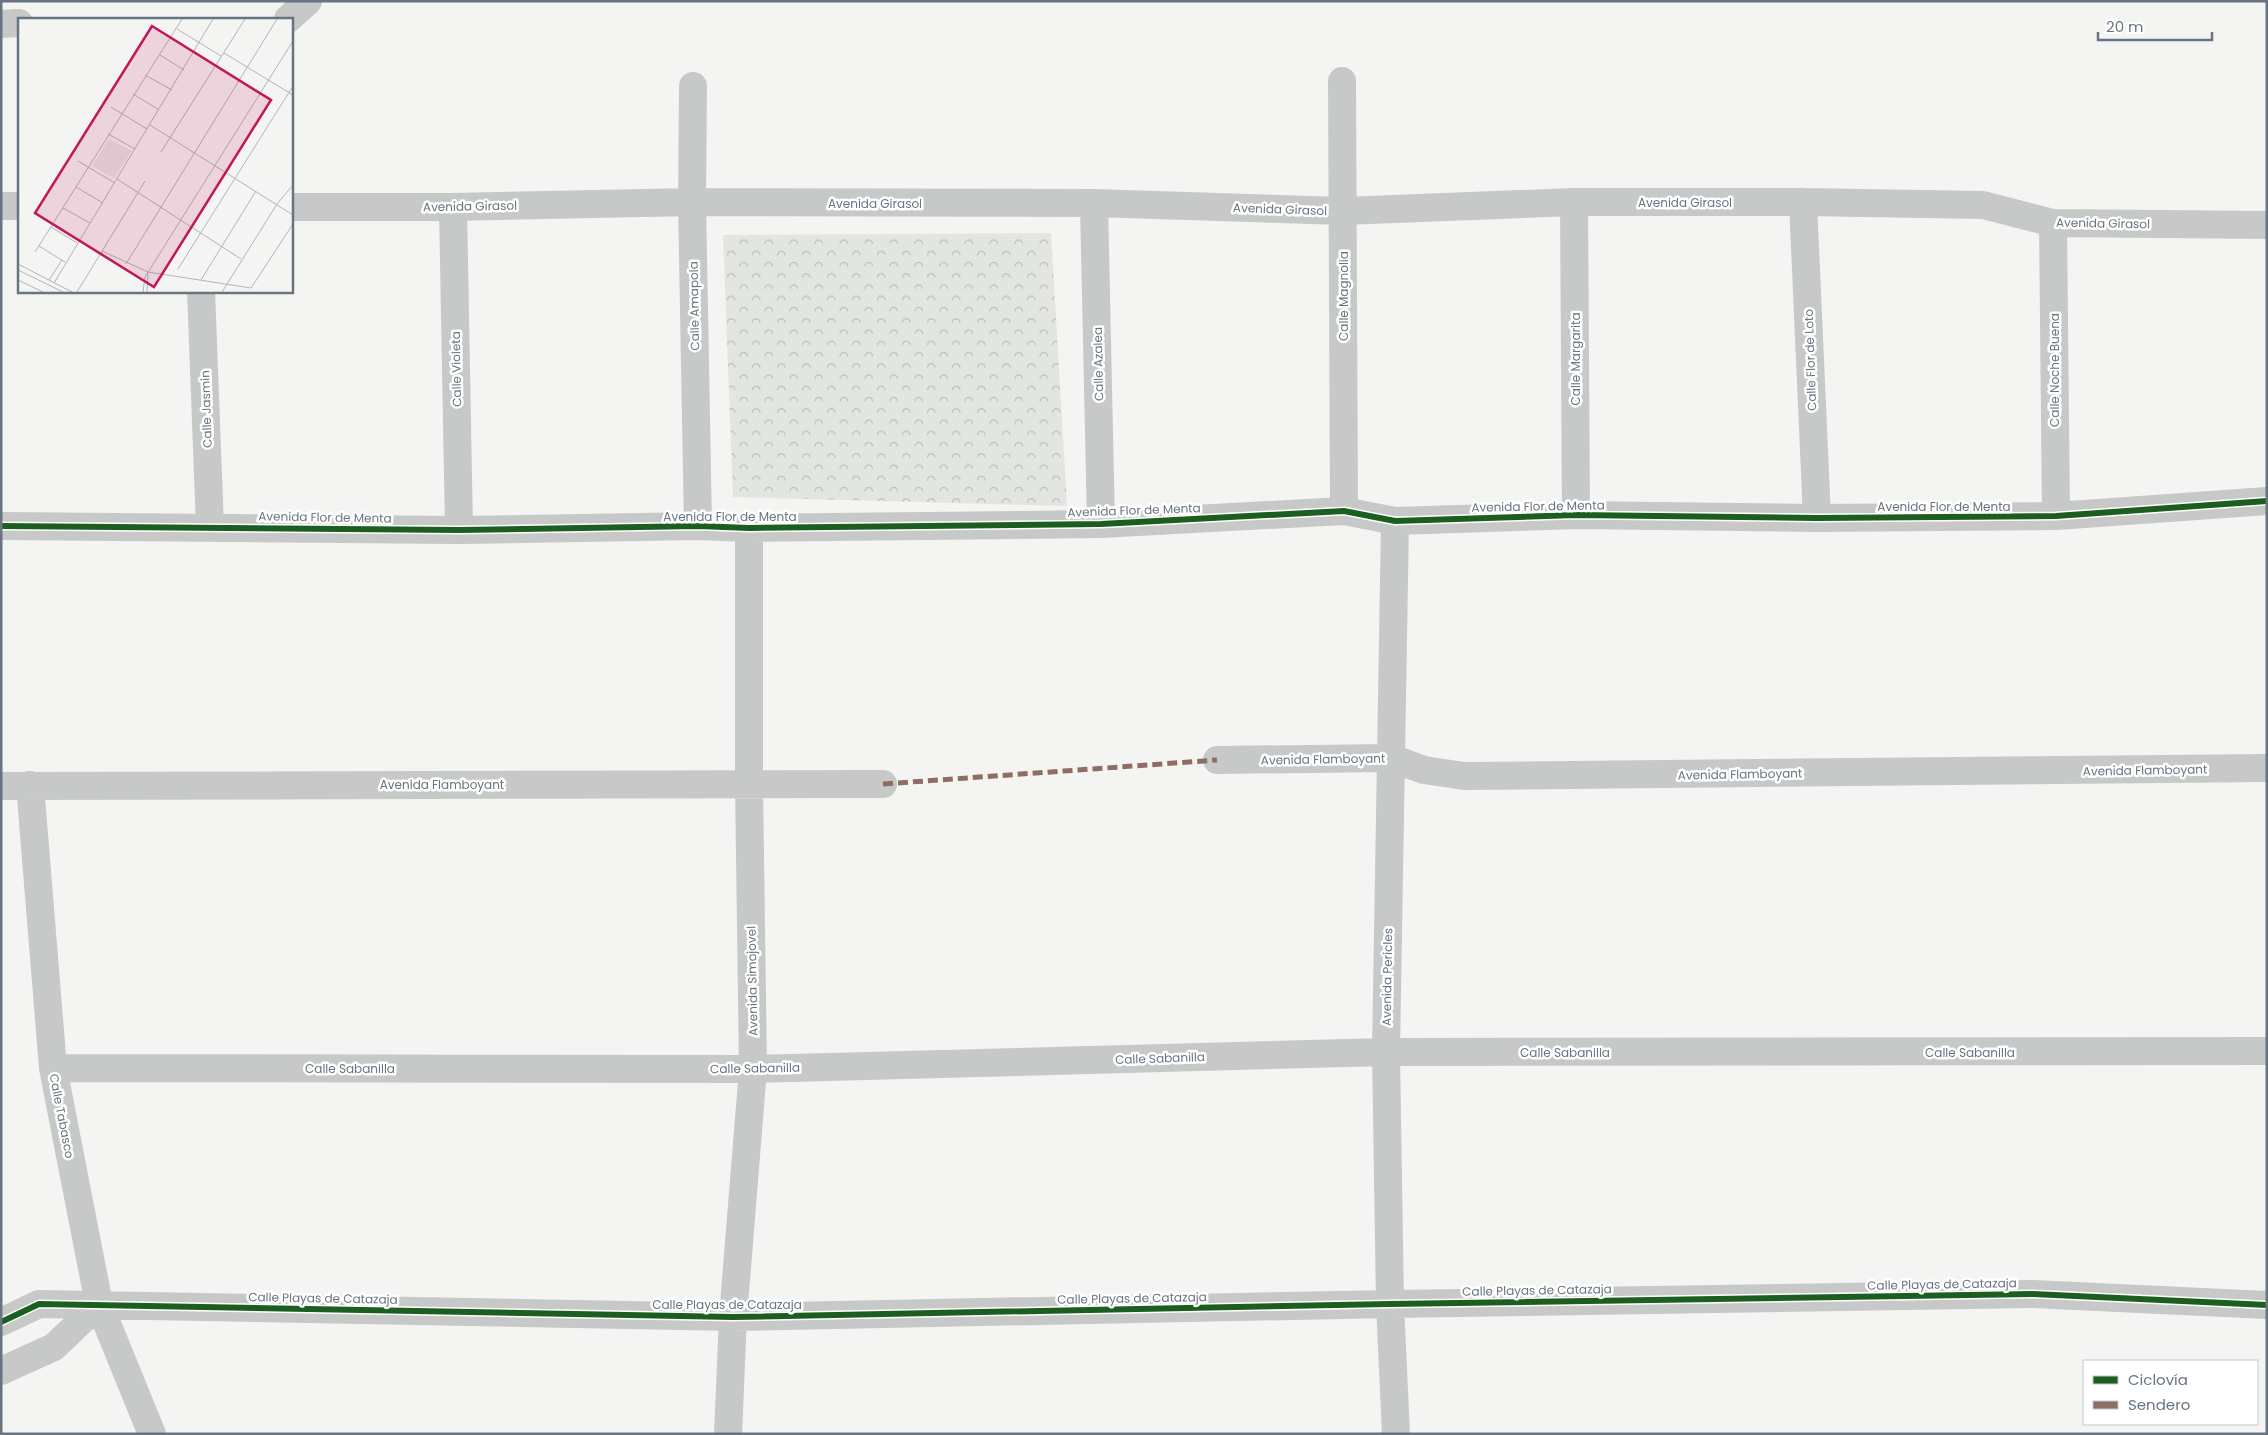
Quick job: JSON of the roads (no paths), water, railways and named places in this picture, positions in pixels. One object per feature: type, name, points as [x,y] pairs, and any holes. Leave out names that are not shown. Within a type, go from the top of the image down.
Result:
[{"type":"street","points":[[289,18],[308,1]]},
{"type":"street","points":[[1,24],[18,23]]},
{"type":"street","name":"Calle Magnolia","points":[[1342,81],[1344,511]]},
{"type":"street","name":"Calle Amapola","points":[[693,86],[692,202],[698,526]]},
{"type":"street","name":"Avenida Girasol","points":[[292,207],[453,207],[692,202],[1094,203],[1343,211],[1574,202],[1803,202],[1983,205],[2053,223],[2267,226]]},
{"type":"street","name":"Calle Margarita","points":[[1574,202],[1576,515]]},
{"type":"street","name":"Calle Flor de Loto","points":[[1803,202],[1816,518]]},
{"type":"street","name":"Calle Azalea","points":[[1094,203],[1101,524]]},
{"type":"street","points":[[1,206],[18,206]]},
{"type":"street","name":"Calle Violeta","points":[[453,207],[459,530]]},
{"type":"street","name":"Calle Noche Buena","points":[[2053,223],[2056,516]]},
{"type":"street","name":"Calle Jasmin","points":[[201,292],[210,527]]},
{"type":"street","name":"Avenida Flor de Menta","points":[[1,526],[459,530],[698,526],[749,528],[1101,524],[1344,511],[1395,521],[1576,515],[1816,518],[2056,516],[2267,501]]},
{"type":"street","name":"Avenida Pericles","points":[[1395,521],[1386,1052],[1390,1304],[1396,1434]]},
{"type":"street","name":"Avenida Simojovel","points":[[728,1434],[733,1317],[753,1069],[749,784],[749,528]]},
{"type":"street","name":"Avenida Flamboyant","points":[[1217,760],[1391,758],[1424,770],[1464,776],[2267,768]]},
{"type":"street","name":"Avenida Flamboyant","points":[[1,786],[883,784]]},
{"type":"street","name":"Calle Tabasco","points":[[30,785],[53,1068],[99,1304],[152,1434]]},
{"type":"street","name":"Calle Sabanilla","points":[[53,1068],[753,1069],[1386,1052],[2267,1051]]},
{"type":"street","name":"Calle Playas de Catazaja","points":[[1,1322],[39,1304],[733,1317],[2033,1294],[2267,1305]]},
{"type":"street","points":[[1,1371],[54,1348],[99,1304]]}]
